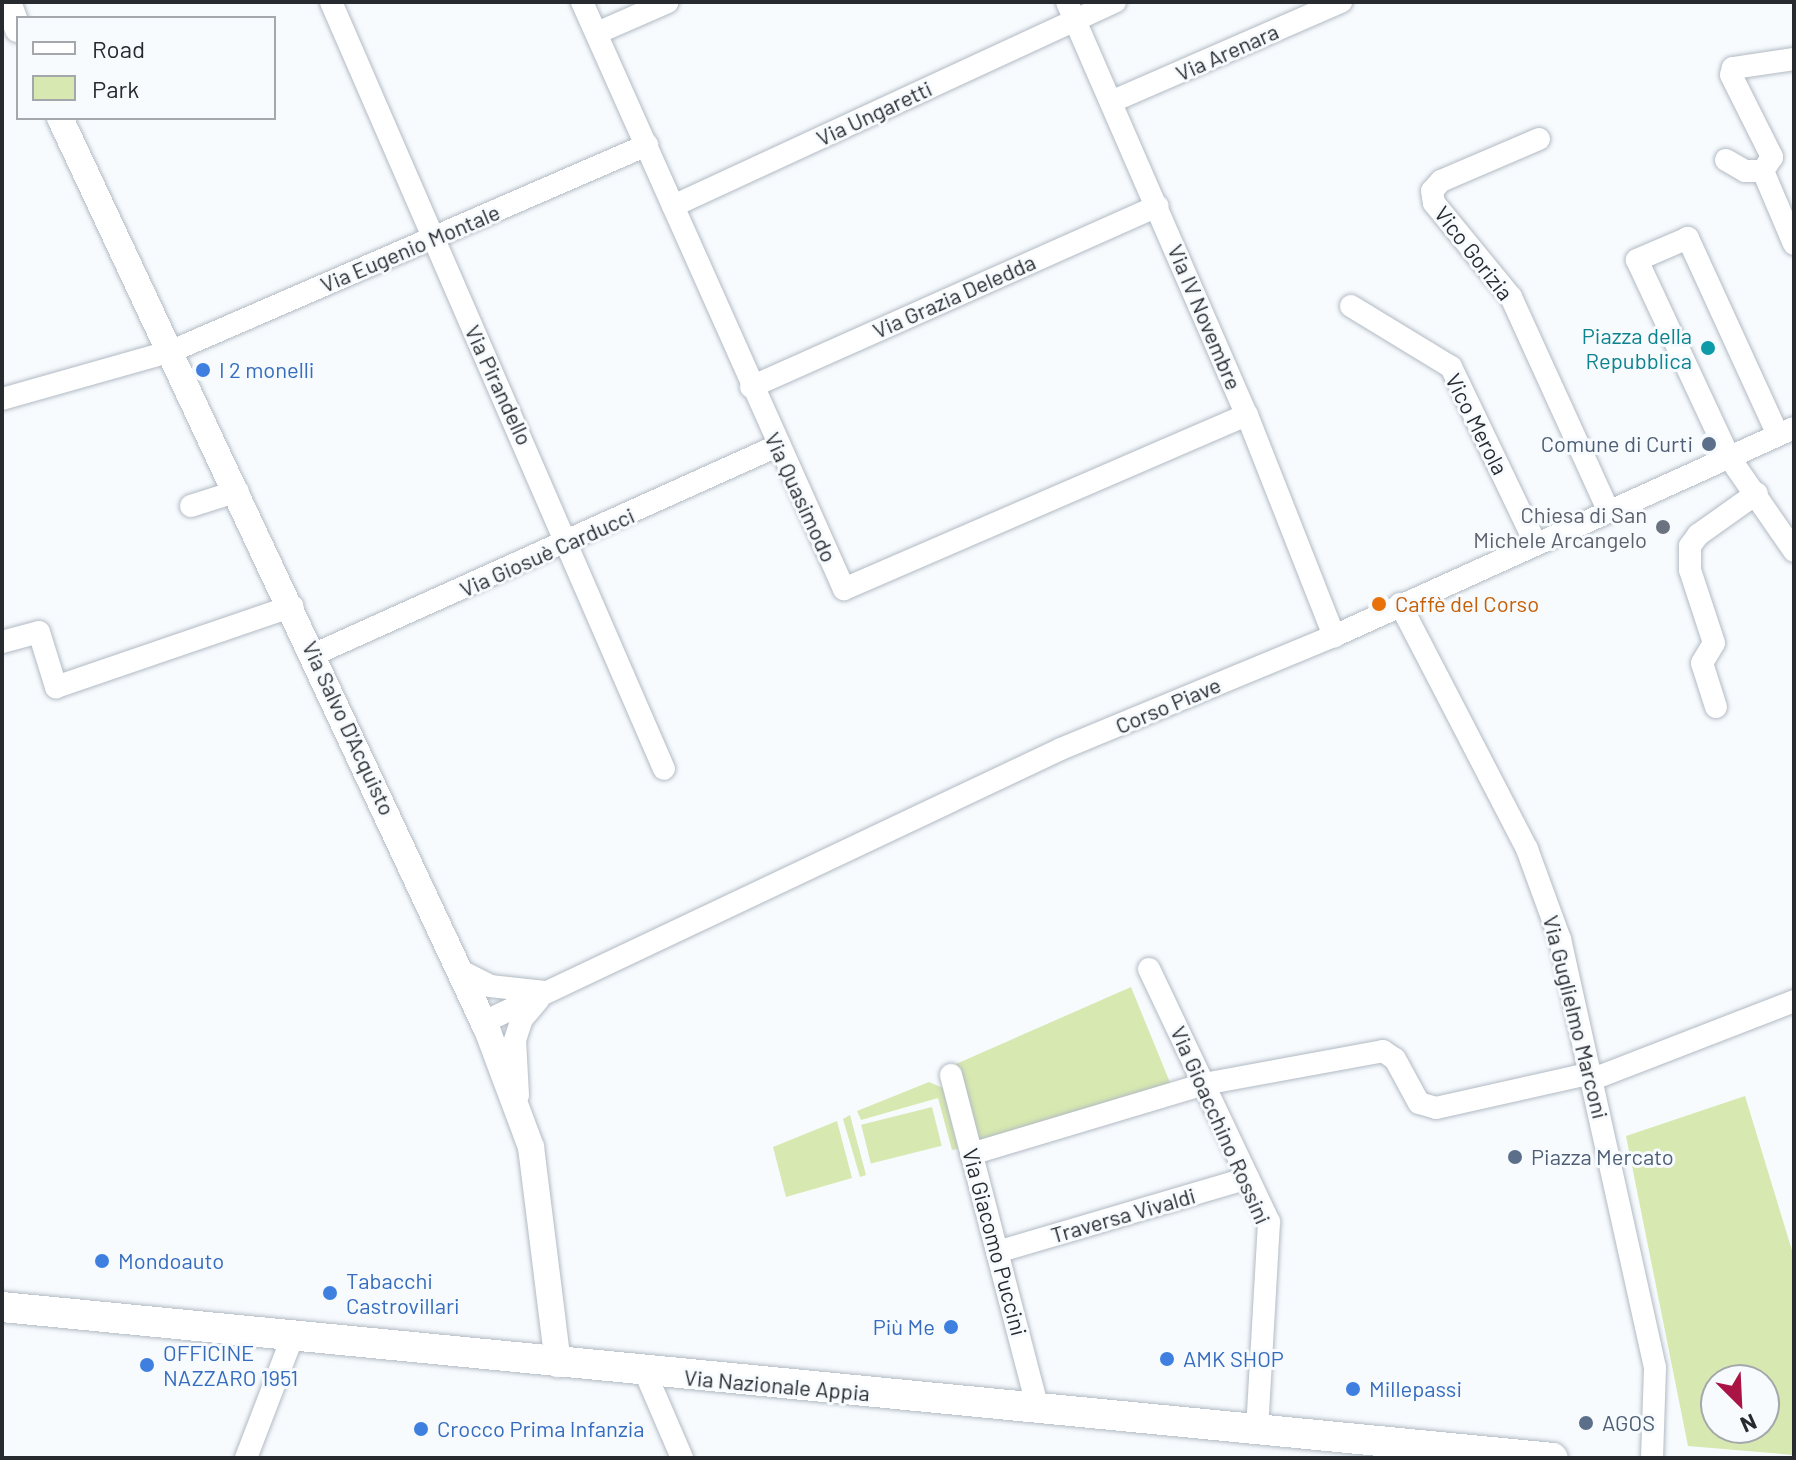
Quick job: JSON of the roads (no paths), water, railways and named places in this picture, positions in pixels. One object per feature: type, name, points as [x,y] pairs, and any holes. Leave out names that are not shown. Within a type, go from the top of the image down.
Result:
[{"type":"main road","name":"Via Nazionale Appia","points":[[2,1307],[558,1364],[1494,1455],[1553,1458]]},
{"type":"street","name":"Via Pirandello","points":[[331,2],[431,238],[570,542],[664,769]]},
{"type":"street","name":"Via Quasimodo","points":[[582,2],[777,446],[844,589],[1247,415]]},
{"type":"street","points":[[597,33],[668,2]]},
{"type":"street","name":"Via Ungaretti","points":[[673,206],[1071,11],[1115,2]]},
{"type":"street","name":"Via Arenara","points":[[1113,101],[1341,2]]},
{"type":"street","name":"Via IV Novembre","points":[[1071,11],[1113,101],[1247,415],[1334,636]]},
{"type":"street","points":[[1763,171],[1772,157],[1731,75],[1733,68],[1794,59]]},
{"type":"street","name":"Via Salvo D'Acquisto","points":[[61,120],[315,654],[484,1022],[531,1147],[558,1364]]},
{"type":"street","name":"Vico Gorizia","points":[[1539,139],[1441,181],[1432,191],[1434,203],[1511,297],[1608,510]]},
{"type":"street","name":"Via Eugenio Montale","points":[[2,399],[172,351],[647,145]]},
{"type":"street","points":[[1726,160],[1745,171],[1763,171]]},
{"type":"street","points":[[1763,171],[1794,244]]},
{"type":"street","name":"Via Grazia Deledda","points":[[751,387],[1158,206]]},
{"type":"street","points":[[1786,432],[1688,238],[1637,260],[1729,457],[1757,493],[1794,551]]},
{"type":"street","name":"Vico Merola","points":[[1351,306],[1451,367],[1535,542]]},
{"type":"street","name":"Corso Piave","points":[[484,1022],[1061,749],[1334,636],[1535,542],[1786,432]]},
{"type":"street","name":"Via Giosuè Carducci","points":[[315,654],[570,542],[777,446]]},
{"type":"street","points":[[191,506],[238,491]]},
{"type":"street","points":[[1716,707],[1702,663],[1714,643],[1690,570],[1690,546],[1698,535],[1757,493]]},
{"type":"street","name":"Via Guglielmo Marconi","points":[[1400,604],[1527,849],[1560,939],[1655,1368],[1652,1458]]},
{"type":"street","points":[[2,642],[39,632],[56,687],[292,606]]},
{"type":"street","name":"Via Gioacchino Rossini","points":[[1149,969],[1269,1222],[1257,1430]]},
{"type":"street","points":[[463,972],[490,986],[546,992]]},
{"type":"street","name":"Corso Piave","points":[[521,1120],[515,1040],[522,1019],[546,992]]},
{"type":"street","points":[[971,1154],[1204,1084],[1389,1052],[1419,1103],[1436,1108],[1592,1076],[1794,1001]]},
{"type":"street","name":"Via Giacomo Puccini","points":[[951,1075],[1038,1409]]},
{"type":"street","name":"Traversa Vivaldi","points":[[997,1252],[1248,1178]]},
{"type":"street","points":[[246,1458],[292,1338]]},
{"type":"street","points":[[645,1372],[682,1458]]},
{"type":"place","name":"Piazza della Repubblica","points":[[1708,348]]},
{"type":"place","name":"I 2 monelli","points":[[203,370]]},
{"type":"place","name":"Comune di Curti","points":[[1709,444]]},
{"type":"place","name":"Chiesa di San Michele Arcangelo","points":[[1663,527]]},
{"type":"place","name":"Caffè del Corso","points":[[1379,604]]},
{"type":"place","name":"Piazza Mercato","points":[[1515,1157]]},
{"type":"place","name":"Mondoauto","points":[[102,1261]]},
{"type":"place","name":"Tabacchi Castrovillari","points":[[330,1293]]},
{"type":"place","name":"Più Me","points":[[951,1327]]},
{"type":"place","name":"AMK SHOP","points":[[1167,1359]]},
{"type":"place","name":"OFFICINE NAZZARO 1951","points":[[147,1365]]},
{"type":"place","name":"Millepassi","points":[[1353,1389]]},
{"type":"place","name":"AGOS","points":[[1586,1423]]},
{"type":"place","name":"Crocco Prima Infanzia","points":[[421,1429]]}]
